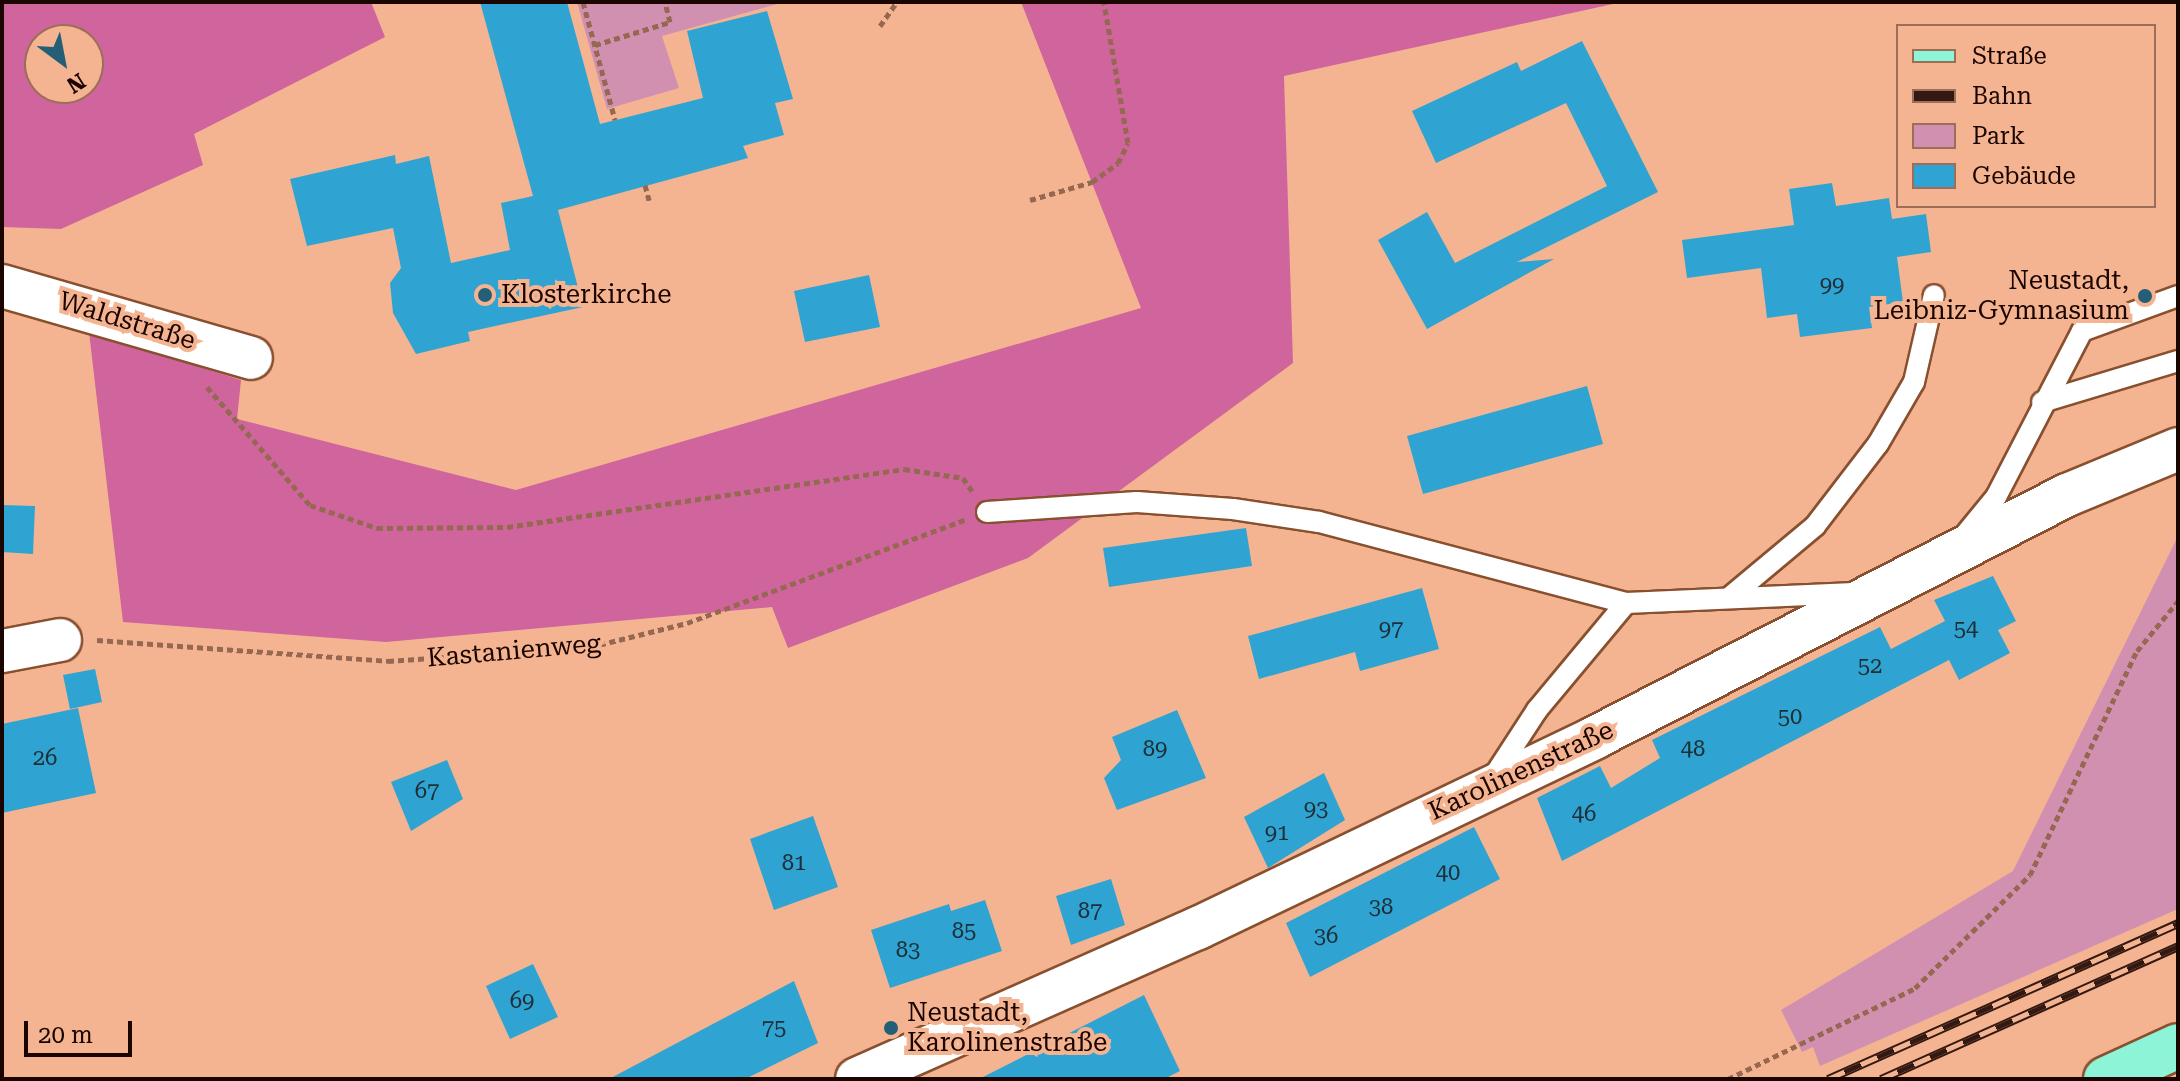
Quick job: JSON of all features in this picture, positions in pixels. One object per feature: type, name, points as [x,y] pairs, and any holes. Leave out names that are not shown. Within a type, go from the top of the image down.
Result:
[{"type":"main road","points":[[2106,1079],[2178,1046]]},
{"type":"street","name":"Waldstraße","points":[[2,286],[251,358]]},
{"type":"street","name":"Karolinenstraße","points":[[857,1079],[1198,928],[1948,556],[2178,449]]},
{"type":"street","points":[[2,651],[60,640]]},
{"type":"lane","points":[[1730,597],[1815,526],[1878,444],[1914,382],[1934,295]]},
{"type":"lane","points":[[1948,556],[1996,497],[2042,402],[2082,331],[2178,296]]},
{"type":"lane","points":[[2042,402],[2178,361]]},
{"type":"lane","points":[[987,512],[1137,502],[1233,509],[1319,522],[1626,603],[1876,593]]},
{"type":"lane","points":[[1488,786],[1537,710],[1626,603]]},
{"type":"path","points":[[583,2],[615,120]]},
{"type":"path","points":[[595,45],[670,22],[665,2]]},
{"type":"path","points":[[880,26],[897,2]]},
{"type":"path","points":[[1030,200],[1092,182],[1118,163],[1128,143],[1104,2]]},
{"type":"path","points":[[645,185],[649,200]]},
{"type":"path","points":[[232,423],[310,505],[377,528],[507,527],[904,469],[963,478],[987,512]]},
{"type":"path","name":"Kastanienweg","points":[[117,640],[388,661],[590,647],[687,623],[987,512]]},
{"type":"path","points":[[1728,1079],[1915,988],[2030,875],[2137,651],[2178,601]]},
{"type":"green space","points":[[577,2],[785,2],[662,36],[679,88],[607,109]]},
{"type":"green space","points":[[2178,536],[2178,909],[1820,1066],[1813,1047],[1802,1052],[1781,1010],[2013,871]]},
{"type":"shaded area","points":[[2,2],[371,2],[385,37],[194,134],[203,165],[61,229],[2,227]]},
{"type":"shaded area","points":[[1021,2],[1622,2],[1284,76],[1293,363],[1028,558],[788,648],[772,607],[386,642],[123,622],[89,332],[241,380],[237,419],[516,490],[1141,308]]},
{"type":"building","points":[[480,2],[567,2],[600,124],[703,98],[687,31],[767,11],[793,99],[775,103],[784,135],[743,146],[748,158],[558,210],[583,307],[468,332],[470,341],[416,354],[393,313],[390,283],[401,268],[393,228],[307,246],[290,179],[395,155],[396,164],[429,156],[451,263],[510,250],[501,203],[533,196]]},
{"type":"building","points":[[1582,41],[1658,192],[1517,262],[1554,259],[1427,329],[1378,240],[1427,212],[1455,263],[1607,186],[1566,103],[1436,163],[1412,111],[1517,62],[1521,71]]},
{"type":"building","points":[[1832,183],[1836,206],[1889,198],[1892,219],[1926,214],[1931,252],[1897,257],[1903,302],[1869,307],[1872,328],[1800,337],[1797,314],[1767,318],[1761,268],[1687,278],[1682,240],[1794,225],[1789,189]]},
{"type":"building","points":[[869,275],[880,327],[805,342],[794,291]]},
{"type":"building","points":[[1587,386],[1603,444],[1423,494],[1407,436]]},
{"type":"building","points":[[2,505],[35,506],[33,554],[2,552]]},
{"type":"building","points":[[1246,528],[1252,566],[1109,587],[1103,548]]},
{"type":"building","points":[[1993,576],[2016,621],[1998,630],[2010,653],[1959,680],[1949,660],[1562,861],[1537,798],[1600,766],[1611,788],[1660,758],[1652,740],[1880,627],[1891,649],[1945,621],[1934,600]]},
{"type":"building","points":[[1422,588],[1439,649],[1360,671],[1355,652],[1259,679],[1248,636]]},
{"type":"building","points":[[95,669],[102,702],[70,709],[63,675]]},
{"type":"building","points":[[78,708],[96,793],[2,813],[2,724]]},
{"type":"building","points":[[1177,710],[1206,778],[1117,810],[1104,778],[1121,760],[1112,737]]},
{"type":"building","points":[[447,760],[463,799],[411,831],[391,782]]},
{"type":"building","points":[[1324,773],[1345,820],[1268,868],[1244,817]]},
{"type":"building","points":[[813,816],[838,887],[774,910],[750,839]]},
{"type":"building","points":[[1474,827],[1500,879],[1310,977],[1286,923]]},
{"type":"building","points":[[1111,879],[1125,925],[1071,945],[1056,896]]},
{"type":"building","points":[[985,900],[1002,951],[890,988],[871,930],[949,904],[951,911]]},
{"type":"building","points":[[533,964],[558,1017],[510,1039],[486,986]]},
{"type":"building","points":[[794,981],[818,1043],[745,1079],[609,1079]]},
{"type":"building","points":[[1144,995],[1180,1071],[1164,1079],[979,1079]]},
{"type":"railway","points":[[1828,1079],[2178,923]]},
{"type":"railway","points":[[1881,1079],[2178,946]]},
{"type":"place","name":"Klosterkirche","points":[[485,295]]},
{"type":"place","name":"Neustadt, Leibniz-Gymnasium","points":[[2145,296]]},
{"type":"place","name":"Neustadt, Karolinenstraße","points":[[891,1028]]}]
